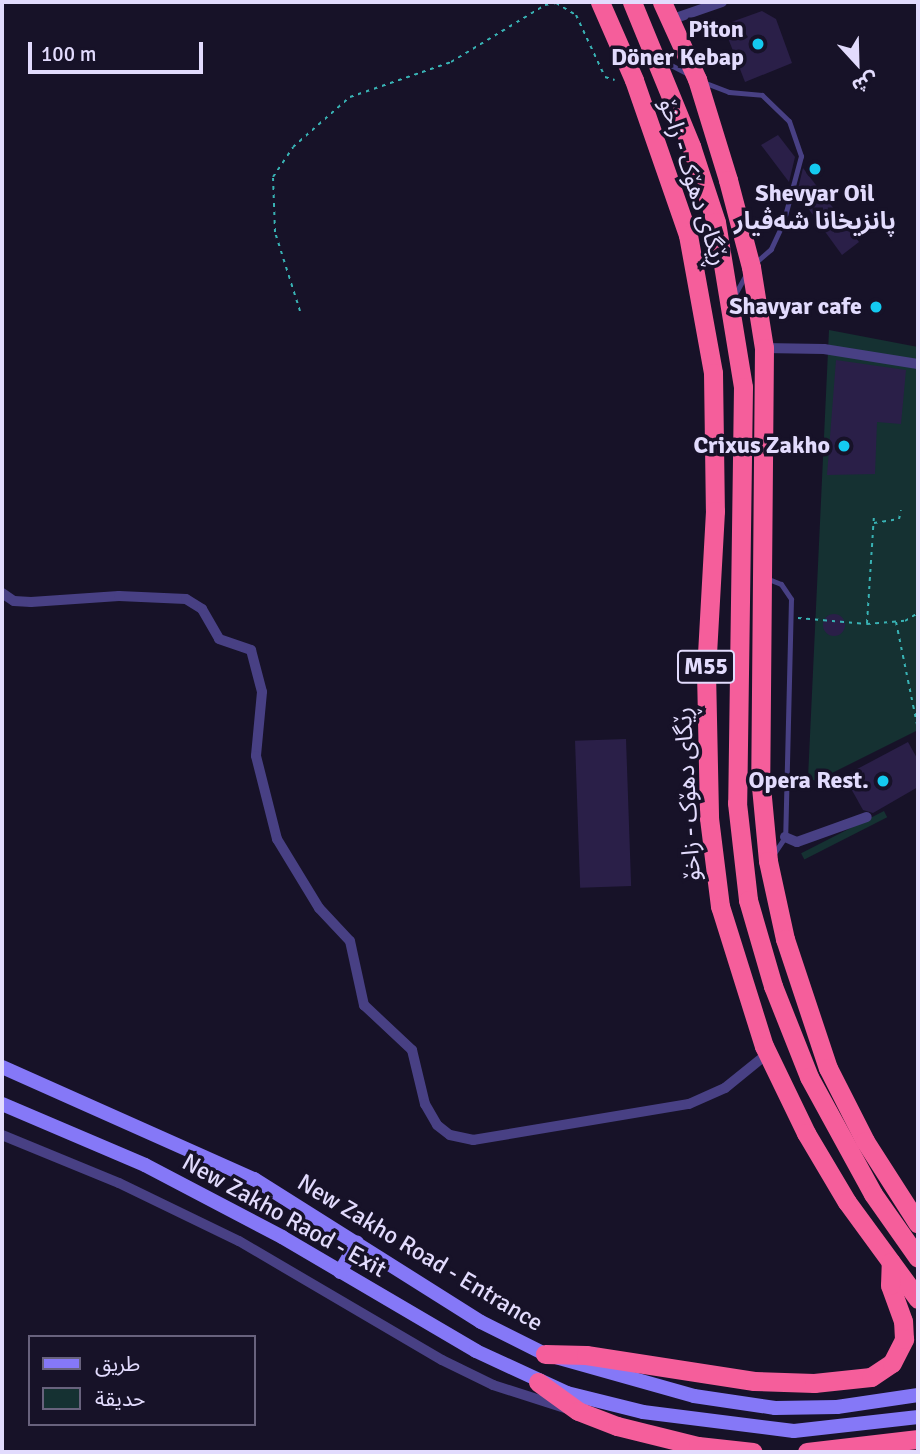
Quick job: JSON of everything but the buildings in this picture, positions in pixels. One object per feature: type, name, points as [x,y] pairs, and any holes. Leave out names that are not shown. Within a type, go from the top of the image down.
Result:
[{"type":"highway","name":"ڕێگای دهۆک - زاخۆ","points":[[600,2],[634,80],[688,235],[713,373],[715,511],[706,671],[709,818],[720,906],[768,1054],[813,1145],[918,1299]]},
{"type":"highway","name":"ڕێگای دهۆک - زاخۆ","points":[[632,2],[657,58],[716,222],[743,387],[737,803],[748,900],[790,1034],[831,1123],[918,1258]]},
{"type":"highway","points":[[666,11],[696,79],[751,267],[764,348],[760,776],[768,862],[785,939],[828,1068],[865,1141],[918,1224]]},
{"type":"highway","points":[[761,945],[785,939]]},
{"type":"highway","points":[[545,1354],[586,1355],[754,1381],[814,1383],[871,1377],[892,1363],[904,1339],[903,1321],[890,1284],[891,1262]]},
{"type":"highway","points":[[538,1382],[578,1411],[617,1426],[698,1446],[753,1452]]},
{"type":"highway","points":[[807,1452],[918,1439]]},
{"type":"main road","name":"New Zakho Road - Entrance","points":[[2,1067],[254,1179],[481,1322],[545,1354],[694,1396],[775,1408],[837,1407],[918,1395]]},
{"type":"main road","name":"New Zakho Raod - Exit","points":[[2,1104],[145,1166],[538,1382],[618,1407],[741,1426],[822,1430],[918,1417]]},
{"type":"main road","points":[[340,1272],[357,1243]]},
{"type":"street","points":[[666,11],[722,2]]},
{"type":"street","points":[[764,348],[824,349],[918,364]]},
{"type":"street","points":[[2,593],[15,601],[31,602],[119,596],[186,599],[202,609],[219,639],[251,650],[262,692],[256,756],[276,839],[319,908],[350,941],[364,1005],[412,1050],[425,1104],[437,1125],[450,1135],[473,1140],[689,1104],[724,1088],[768,1054]]},
{"type":"street","points":[[785,837],[797,842],[867,817]]},
{"type":"street","points":[[2,1135],[119,1182],[239,1241],[442,1360],[493,1385],[578,1411]]},
{"type":"lane","points":[[657,58],[696,79],[729,92],[762,95],[789,121],[802,156],[783,223],[771,248],[751,267],[731,306]]},
{"type":"lane","points":[[762,577],[781,584],[791,599],[785,837],[768,862]]},
{"type":"path","points":[[300,312],[275,232],[274,177],[293,148],[351,97],[451,62],[545,5],[556,3],[576,15],[587,31],[605,78],[634,80]]},
{"type":"path","points":[[873,523],[899,519],[901,510]]},
{"type":"path","points":[[867,624],[874,514]]},
{"type":"path","points":[[790,617],[867,624],[895,621],[918,614]]},
{"type":"path","points":[[895,621],[918,729]]},
{"type":"green space","points":[[829,330],[918,347],[918,730],[816,781],[808,778]]},
{"type":"green space","points":[[884,811],[887,817],[804,859],[801,853]]},
{"type":"place","name":"Piton Döner Kebap","points":[[758,44]]},
{"type":"place","name":"Shevyar Oil پانزيخانا شەڤيار","points":[[815,169]]},
{"type":"place","name":"Shavyar cafe","points":[[876,307]]},
{"type":"place","name":"Crixus Zakho","points":[[844,446]]},
{"type":"place","name":"Opera Rest.","points":[[883,781]]}]
